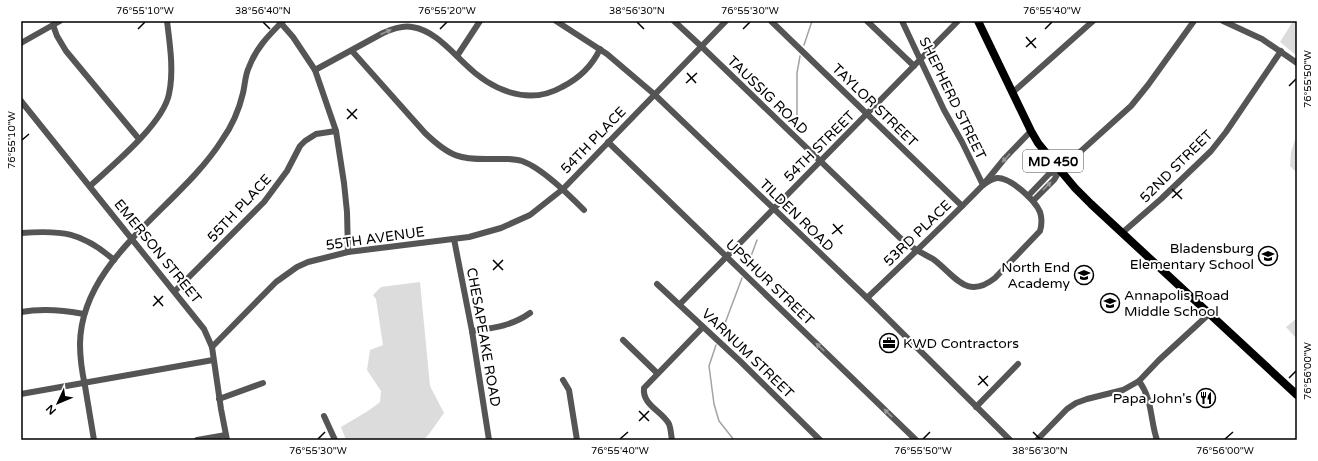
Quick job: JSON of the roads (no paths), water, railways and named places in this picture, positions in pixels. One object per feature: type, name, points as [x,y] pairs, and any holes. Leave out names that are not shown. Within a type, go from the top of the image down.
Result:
[{"type":"main road","name":"MD 450","points":[[978,21],[1031,131],[1038,143],[1060,170],[1076,188],[1122,233],[1297,395]]},
{"type":"street","points":[[21,43],[60,21]]},
{"type":"street","points":[[90,186],[139,139],[160,116],[169,96],[171,78],[168,21]]},
{"type":"street","points":[[457,56],[480,21]]},
{"type":"street","name":"TILDEN ROAD","points":[[556,21],[600,49],[654,94],[867,298],[1007,439]]},
{"type":"street","name":"TAUSSIG ROAD","points":[[674,21],[895,233],[906,243],[935,261],[964,286],[981,286],[995,278],[1040,230],[1042,224],[1040,211],[1033,201]]},
{"type":"street","name":"54TH PLACE","points":[[454,239],[483,234],[515,223],[530,215],[563,189],[726,21]]},
{"type":"street","name":"TAYLOR STREET","points":[[771,21],[962,206]]},
{"type":"street","points":[[868,21],[914,66]]},
{"type":"street","name":"SHEPHERD STREET","points":[[902,21],[944,110],[962,142],[983,185]]},
{"type":"street","name":"54TH STREET","points":[[680,304],[958,21]]},
{"type":"street","points":[[1012,93],[1092,21]]},
{"type":"street","points":[[1033,201],[1054,180],[1060,170],[1131,106],[1194,21]]},
{"type":"street","points":[[1223,21],[1262,39],[1297,63]]},
{"type":"street","points":[[94,440],[81,369],[80,343],[84,314],[93,290],[114,260],[190,180],[222,141],[238,108],[246,74],[254,55],[263,42],[281,22],[315,70],[336,131],[346,198],[348,252]]},
{"type":"street","points":[[53,25],[57,36],[66,51],[139,139]]},
{"type":"street","points":[[315,70],[394,28],[412,27],[424,30],[433,36],[483,80],[495,87],[515,94],[538,96],[558,90],[574,80],[587,68],[600,49]]},
{"type":"street","points":[[352,50],[438,146],[450,154],[462,158],[476,160],[512,159],[523,162],[563,189],[584,210]]},
{"type":"street","name":"52ND STREET","points":[[1122,233],[1161,199],[1211,151],[1226,132],[1281,51]]},
{"type":"street","name":"EMERSON STREET","points":[[21,101],[204,328],[212,347],[226,437]]},
{"type":"street","name":"55TH PLACE","points":[[175,291],[264,202],[287,171],[300,146],[305,141],[316,134],[336,131]]},
{"type":"street","name":"53RD PLACE","points":[[867,298],[983,185],[1005,158],[1031,131]]},
{"type":"street","name":"UPSHUR STREET","points":[[608,142],[916,440]]},
{"type":"street","points":[[1028,196],[1049,174],[1060,170]]},
{"type":"street","name":"53RD PLACE","points":[[983,185],[994,179],[1003,179],[1013,184],[1033,201]]},
{"type":"street","points":[[21,233],[46,232],[73,235],[86,239],[114,260]]},
{"type":"street","name":"55TH AVENUE","points":[[212,347],[276,282],[308,262],[348,252],[454,239]]},
{"type":"street","name":"CHESAPEAKE ROAD","points":[[454,239],[472,331],[489,440]]},
{"type":"street","name":"VARNUM STREET","points":[[657,284],[703,326],[820,440]]},
{"type":"street","points":[[21,312],[54,309],[84,314]]},
{"type":"street","points":[[472,331],[504,326],[520,320],[530,313]]},
{"type":"street","points":[[1037,440],[1067,409],[1076,403],[1123,390],[1139,382],[1159,360],[1209,314]]},
{"type":"street","points":[[672,440],[669,424],[644,396],[644,388],[703,326]]},
{"type":"street","points":[[623,340],[655,375]]},
{"type":"street","points":[[21,394],[214,360]]},
{"type":"street","points":[[976,407],[1018,364]]},
{"type":"street","points":[[563,380],[569,390],[578,440]]},
{"type":"street","points":[[1139,382],[1149,398],[1157,440]]},
{"type":"street","points":[[219,399],[263,383]]},
{"type":"street","points":[[324,416],[335,440]]},
{"type":"street","points":[[197,440],[226,437]]},
{"type":"waterway","points":[[804,45],[812,21]]},
{"type":"waterway","points":[[797,123],[797,73],[800,56]]},
{"type":"waterway","points":[[747,267],[757,240]]},
{"type":"waterway","points":[[721,334],[742,278]]},
{"type":"waterway","points":[[716,345],[709,366],[714,404],[719,421],[734,440]]},
{"type":"place","name":"Bladensburg Elementary School","points":[[1268,256]]},
{"type":"place","name":"North End Academy","points":[[1084,275]]},
{"type":"place","name":"Annapolis Road Middle School","points":[[1110,303]]},
{"type":"place","name":"KWD Contractors","points":[[889,343]]},
{"type":"place","name":"Papa John's","points":[[1206,398]]}]
